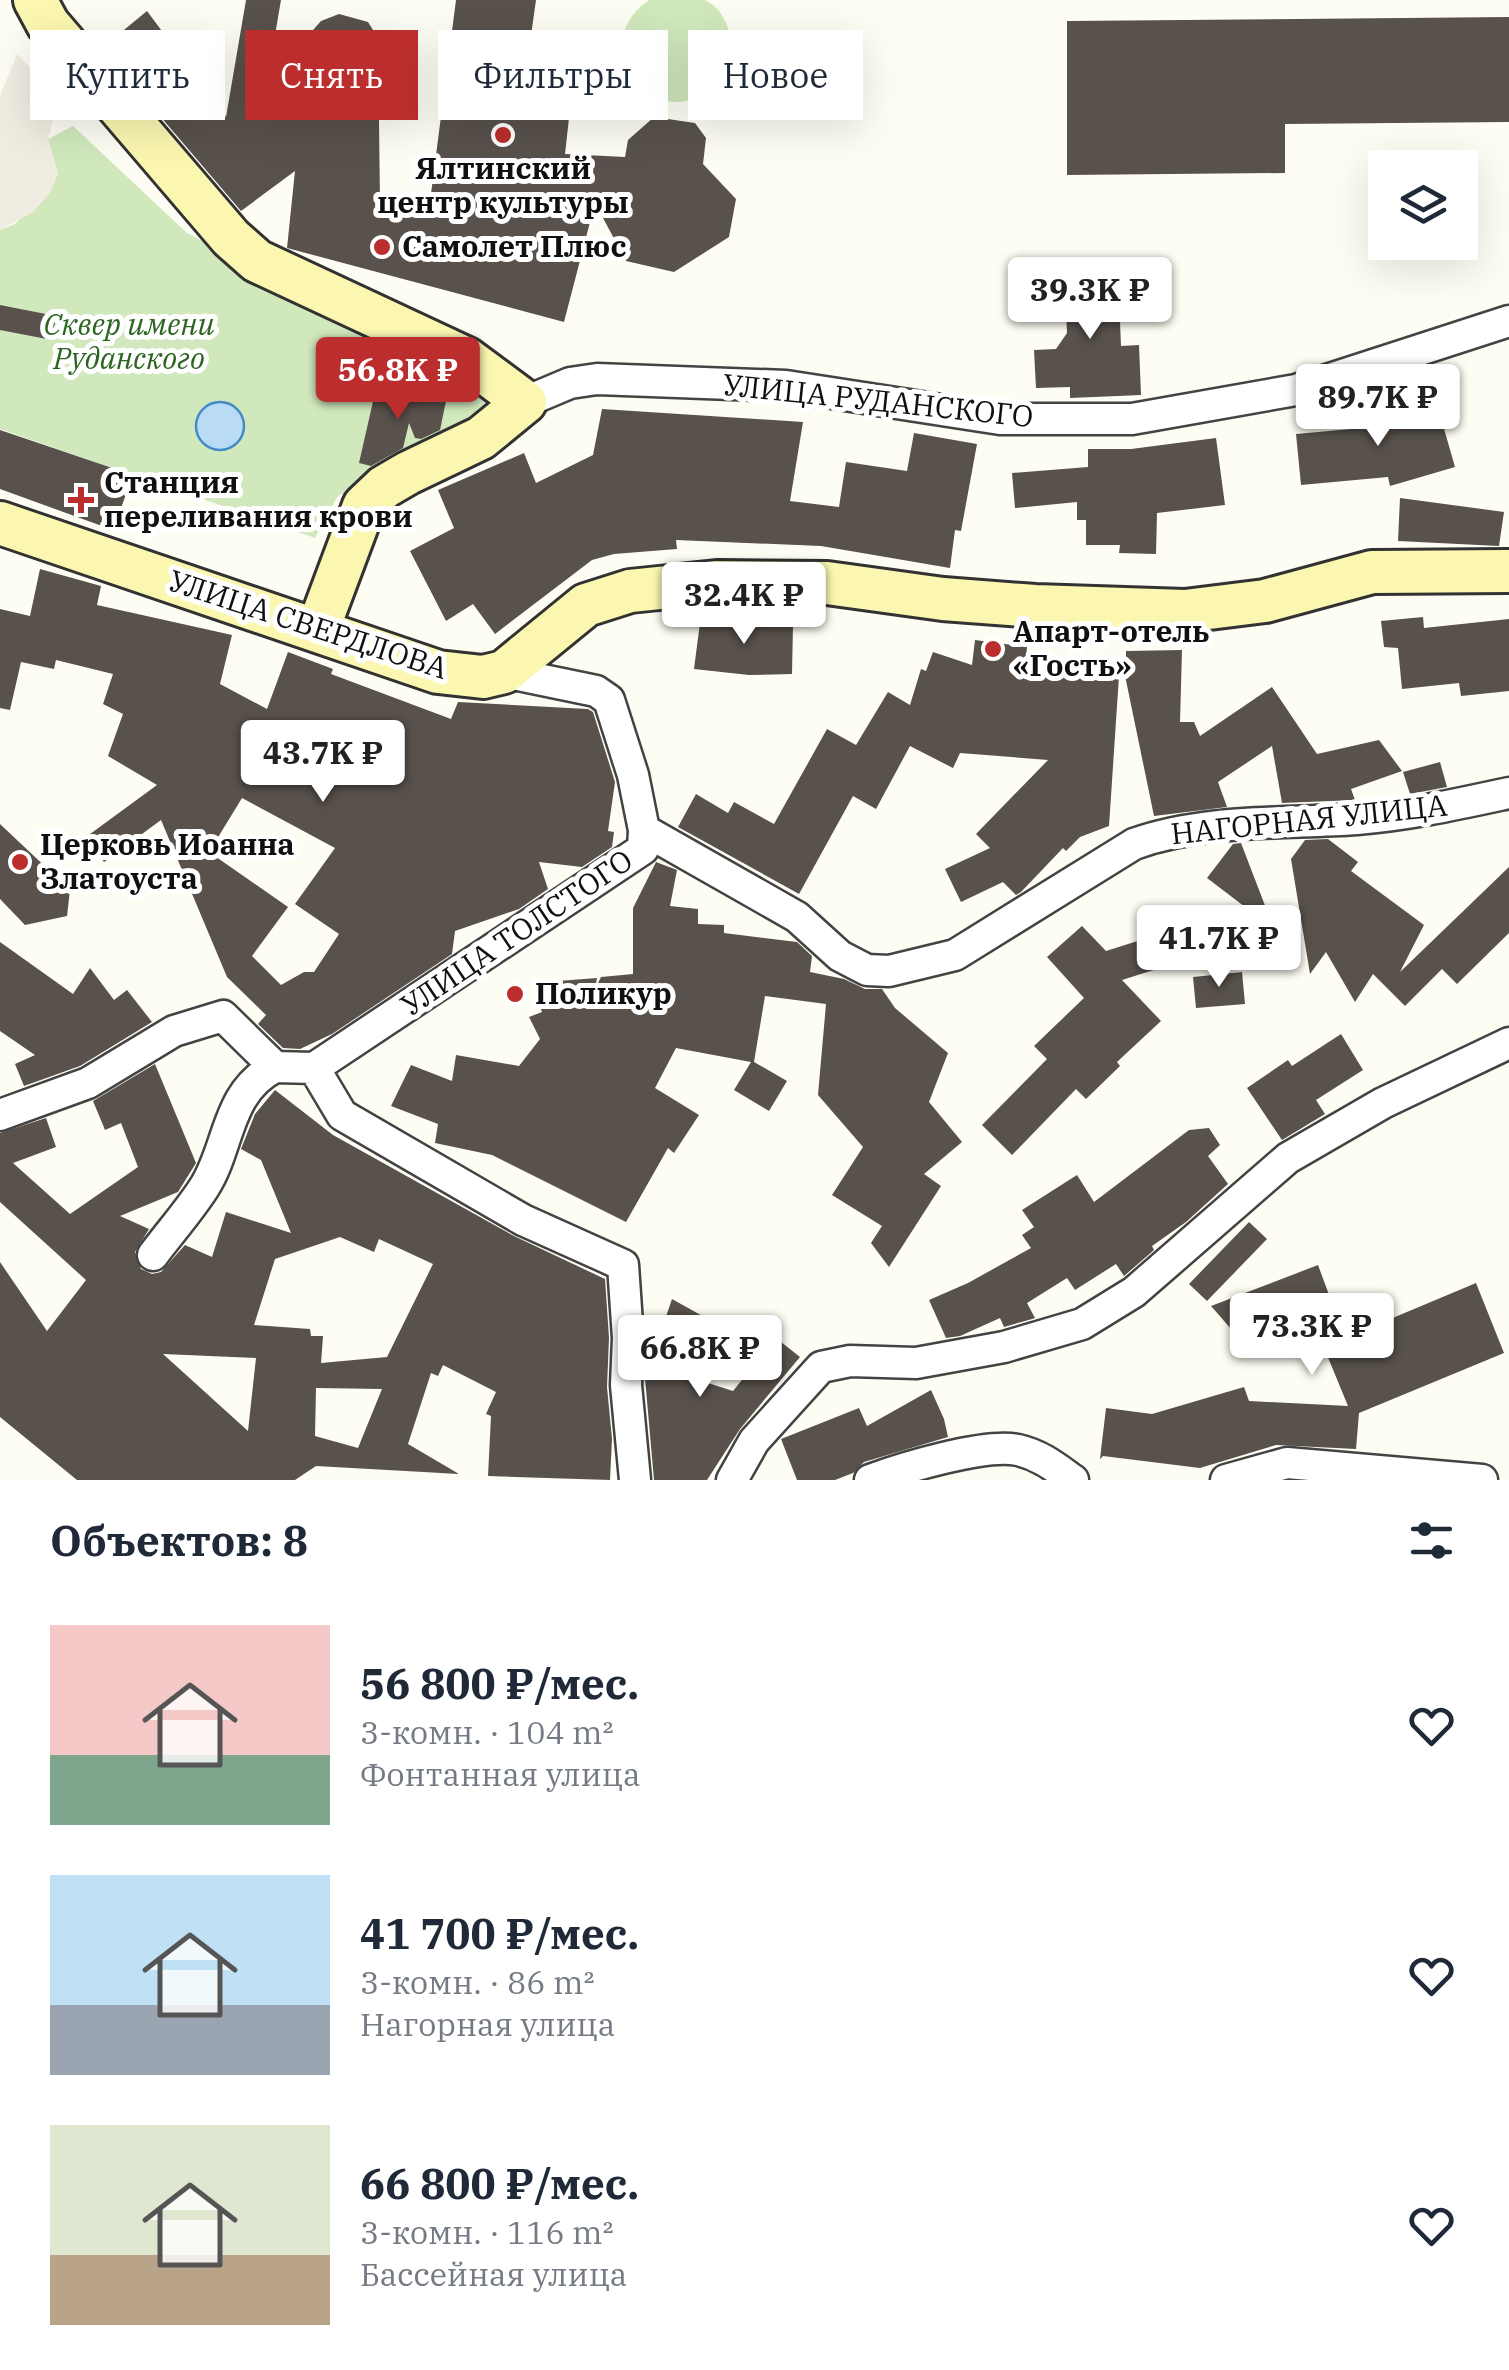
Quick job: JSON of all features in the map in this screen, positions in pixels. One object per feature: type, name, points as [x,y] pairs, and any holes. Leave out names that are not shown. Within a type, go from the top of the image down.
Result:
[{"type":"main road","points":[[35,0],[48,24],[231,238],[257,261],[468,359],[525,402],[481,438],[408,472],[364,506],[318,629]]},
{"type":"main road","name":"УЛИЦА СВЕРДЛОВА","points":[[0,523],[438,672],[483,677],[504,672]]},
{"type":"main road","points":[[504,672],[586,605],[630,591],[717,582],[827,583],[942,599],[1185,611],[1265,601],[1372,572],[1509,571]]},
{"type":"street","name":"УЛИЦА РУДАНСКОГО","points":[[525,402],[570,383],[597,379],[786,386],[1000,419],[1132,419],[1296,390],[1509,321]]},
{"type":"street","name":"УЛИЦА ТОЛСТОГО","points":[[314,1068],[643,849],[644,830],[633,775],[609,700],[596,691],[504,672]]},
{"type":"street","name":"НАГОРНАЯ УЛИЦА","points":[[644,830],[797,917],[840,956],[867,970],[889,971],[956,955],[1134,844],[1164,834],[1410,814],[1509,793]]},
{"type":"street","points":[[0,1116],[88,1083],[174,1031],[223,1016],[276,1067]]},
{"type":"street","points":[[732,1480],[754,1440],[821,1366],[850,1362],[916,1363],[1004,1347],[1082,1324],[1134,1292],[1288,1158],[1383,1103],[1509,1043]]},
{"type":"street","points":[[152,1255],[208,1182],[226,1126],[257,1076],[276,1067],[314,1068],[342,1115],[522,1220],[623,1265],[628,1338],[626,1385],[635,1480]]},
{"type":"street","points":[[870,1480],[955,1457],[1014,1449],[1044,1458],[1073,1480]]},
{"type":"street","points":[[1226,1480],[1287,1463],[1482,1480]]},
{"type":"green space","points":[[649,0],[705,0],[720,13],[729,30],[688,30],[688,100],[668,101],[668,30],[626,30],[631,18]]},
{"type":"green space","name":"Сквер имени Руданского","points":[[73,126],[187,233],[508,393],[337,497],[315,538],[0,429],[0,230],[15,224],[58,174],[48,139]]},
{"type":"shaded area","points":[[17,54],[30,67],[30,120],[53,120],[48,139],[58,174],[50,193],[33,212],[0,230],[0,96]]},
{"type":"water","points":[[220,402],[237,409],[244,426],[237,443],[220,450],[203,443],[196,426],[203,409]]},
{"type":"building","points":[[246,0],[281,0],[276,30],[245,30],[245,120],[379,120],[380,204],[428,217],[441,120],[569,120],[565,154],[625,157],[628,140],[651,120],[668,119],[695,123],[706,138],[703,164],[736,199],[729,237],[674,272],[626,261],[595,203],[564,322],[287,248],[295,171],[241,211],[163,120],[226,117]]},
{"type":"building","points":[[456,0],[536,0],[532,30],[452,30]]},
{"type":"building","points":[[147,11],[161,30],[124,30]]},
{"type":"building","points":[[339,14],[368,22],[373,30],[313,30],[321,21]]},
{"type":"building","points":[[1509,17],[1509,122],[1285,124],[1285,173],[1067,175],[1067,21]]},
{"type":"building","points":[[1105,261],[1106,298],[1119,298],[1121,346],[1139,345],[1141,395],[1070,398],[1070,387],[1036,388],[1034,350],[1056,349],[1067,333],[1064,263]]},
{"type":"building","points":[[0,305],[56,316],[52,340],[0,330]]},
{"type":"building","points":[[377,384],[446,401],[440,430],[415,438],[409,423],[403,448],[371,466],[359,463]]},
{"type":"building","points":[[1436,401],[1455,467],[1390,486],[1388,477],[1301,485],[1296,434],[1373,427],[1371,419]]},
{"type":"building","points":[[602,409],[803,422],[790,501],[839,507],[846,462],[907,471],[914,433],[977,444],[961,531],[955,530],[950,568],[821,546],[676,540],[677,549],[614,554],[592,560],[495,634],[473,604],[446,621],[410,551],[454,528],[438,490],[524,453],[536,483],[593,455]]},
{"type":"building","points":[[0,430],[133,475],[113,530],[0,489]]},
{"type":"building","points":[[1216,438],[1225,505],[1157,513],[1156,554],[1119,553],[1120,545],[1086,545],[1086,520],[1077,520],[1077,502],[1015,508],[1012,473],[1088,467],[1088,449],[1131,449]]},
{"type":"building","points":[[1400,498],[1504,512],[1499,546],[1398,541]]},
{"type":"building","points":[[40,569],[101,586],[97,605],[232,635],[220,684],[267,709],[288,652],[333,669],[331,674],[451,719],[458,702],[588,709],[593,712],[615,782],[608,831],[614,832],[612,847],[582,867],[539,862],[548,889],[519,909],[455,931],[452,954],[332,1034],[300,1049],[283,1048],[258,1024],[266,1015],[227,977],[161,820],[104,862],[86,837],[157,785],[108,756],[123,714],[103,704],[113,674],[56,660],[54,669],[21,662],[10,710],[0,708],[0,609],[30,616]],"holes":[[[242,798],[335,848],[295,904],[339,934],[314,972],[304,972],[281,985],[252,956],[288,907],[209,852]]]},
{"type":"building","points":[[701,615],[756,624],[793,625],[792,674],[749,675],[694,669]]},
{"type":"building","points":[[1423,617],[1424,628],[1509,619],[1509,691],[1461,696],[1459,683],[1402,689],[1398,648],[1384,647],[1381,621]]},
{"type":"building","points":[[975,640],[1027,647],[1026,659],[1120,661],[1109,826],[1080,837],[1066,851],[1063,848],[1021,892],[1016,895],[1003,882],[961,902],[945,869],[990,848],[976,834],[1048,760],[960,753],[953,768],[910,746],[876,809],[853,796],[799,894],[678,827],[696,794],[728,813],[734,802],[774,824],[827,729],[856,745],[888,692],[910,705],[921,669],[926,671],[933,652],[972,665]]},
{"type":"building","points":[[1182,650],[1180,722],[1194,722],[1200,736],[1272,687],[1317,754],[1379,740],[1402,771],[1351,789],[1355,800],[1282,803],[1272,746],[1218,782],[1227,807],[1154,816],[1122,661],[1126,661],[1126,651]]},
{"type":"building","points":[[1440,762],[1447,787],[1410,794],[1403,772]]},
{"type":"building","name":"Церковь Иоанна Златоуста","points":[[0,824],[70,890],[67,916],[25,925],[0,899]]},
{"type":"building","points":[[1328,839],[1358,862],[1351,871],[1424,925],[1400,972],[1509,867],[1509,933],[1457,984],[1442,969],[1405,1006],[1373,974],[1355,1002],[1326,952],[1310,974],[1291,859],[1305,840]]},
{"type":"building","points":[[1241,843],[1274,929],[1207,878],[1233,844]]},
{"type":"building","points":[[656,862],[677,870],[670,906],[698,909],[698,924],[724,925],[724,933],[797,942],[812,956],[810,972],[844,979],[865,989],[882,989],[895,1008],[948,1053],[929,1102],[962,1142],[924,1174],[941,1186],[889,1267],[871,1243],[882,1226],[832,1195],[863,1147],[818,1095],[826,1004],[765,996],[754,1062],[787,1081],[769,1111],[734,1090],[751,1062],[676,1048],[655,1088],[699,1115],[674,1153],[668,1148],[626,1222],[492,1155],[435,1143],[438,1124],[391,1106],[411,1065],[452,1081],[456,1055],[519,1066],[540,1039],[529,1017],[542,1012],[532,983],[597,978],[595,989],[601,977],[633,974],[633,908]]},
{"type":"building","points":[[1188,925],[1198,956],[1122,980],[1161,1021],[1117,1062],[1120,1066],[1086,1099],[1076,1089],[1012,1155],[982,1125],[1047,1059],[1034,1046],[1084,998],[1047,957],[1082,926],[1106,951]]},
{"type":"building","points":[[0,942],[73,994],[90,968],[114,1000],[127,990],[152,1022],[80,1066],[24,1086],[15,1064],[35,1055],[0,1031]]},
{"type":"building","points":[[1242,972],[1245,1004],[1196,1008],[1193,977]]},
{"type":"building","points":[[1341,1034],[1363,1070],[1316,1100],[1325,1114],[1282,1140],[1247,1088],[1288,1060],[1292,1066]]},
{"type":"building","points":[[155,1064],[196,1163],[178,1192],[120,1216],[149,1229],[135,1252],[141,1269],[152,1274],[161,1272],[185,1245],[212,1257],[226,1212],[291,1233],[261,1160],[241,1149],[255,1114],[275,1090],[333,1135],[514,1236],[605,1279],[612,1439],[610,1480],[488,1476],[491,1416],[486,1414],[496,1392],[443,1365],[438,1376],[431,1373],[408,1444],[459,1474],[316,1466],[295,1480],[77,1480],[0,1417],[0,1262],[47,1331],[86,1280],[0,1202],[0,1133],[46,1118],[56,1147],[13,1163],[70,1214],[138,1167],[121,1123],[105,1130],[93,1101]],"holes":[[[340,1237],[374,1252],[379,1239],[433,1264],[387,1357],[321,1363],[323,1336],[311,1336],[310,1329],[254,1325],[275,1259]],[[163,1354],[256,1358],[248,1431]],[[316,1388],[382,1389],[358,1448],[315,1436]]]},
{"type":"building","points":[[1209,1128],[1220,1145],[1208,1156],[1228,1184],[1152,1246],[1154,1250],[1124,1276],[1116,1264],[1075,1290],[1067,1278],[1027,1303],[1035,1318],[1004,1327],[1000,1318],[946,1338],[929,1300],[1031,1248],[1022,1235],[1034,1227],[1022,1210],[1077,1175],[1094,1202],[1189,1130]]},
{"type":"building","points":[[1249,1222],[1267,1239],[1207,1301],[1189,1284]]},
{"type":"building","points":[[1318,1265],[1345,1338],[1476,1283],[1504,1353],[1359,1413],[1356,1449],[1276,1445],[1200,1468],[1103,1456],[1100,1459],[1106,1408],[1152,1414],[1244,1387],[1249,1401],[1348,1406],[1315,1326],[1302,1331],[1288,1295],[1239,1338],[1211,1306]]},
{"type":"building","points":[[672,1299],[706,1318],[686,1376],[733,1391],[776,1338],[800,1357],[740,1429],[707,1480],[654,1480],[645,1378]]},
{"type":"building","points":[[931,1390],[948,1437],[864,1462],[853,1473],[835,1480],[797,1480],[781,1439],[859,1408],[867,1426]]},
{"type":"place","name":"Ялтинский центр культуры","points":[[503,135]]},
{"type":"place","name":"Самолет Плюс","points":[[382,247]]},
{"type":"place","name":"Станция переливания крови","points":[[81,500]]},
{"type":"place","name":"Апарт-отель «Гость»","points":[[993,649]]},
{"type":"place","name":"Церковь Иоанна Златоуста","points":[[20,862]]},
{"type":"place","name":"Поликур","points":[[515,994]]}]
